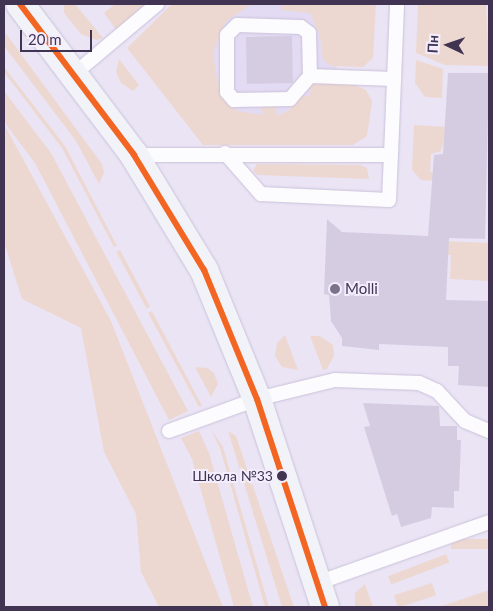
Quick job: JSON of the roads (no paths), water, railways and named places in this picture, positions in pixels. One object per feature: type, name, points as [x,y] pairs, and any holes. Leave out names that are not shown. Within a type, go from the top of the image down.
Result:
[{"type":"main road","points":[[20,4],[134,155],[204,270],[257,399],[321,595]]},
{"type":"lane","points":[[74,74],[157,4]]},
{"type":"lane","points":[[225,153],[261,194],[389,200],[397,4]]},
{"type":"lane","points":[[310,76],[309,33],[301,27],[237,25],[227,35],[227,92],[234,100],[290,98],[310,76],[394,79]]},
{"type":"lane","points":[[134,155],[225,153],[391,155]]},
{"type":"lane","points":[[169,432],[257,399],[335,380],[419,382],[436,391],[465,421],[489,431]]},
{"type":"lane","points":[[321,595],[489,522]]},
{"type":"place","name":"Molli","points":[[335,289]]},
{"type":"place","name":"Школа №33","points":[[282,476]]}]
